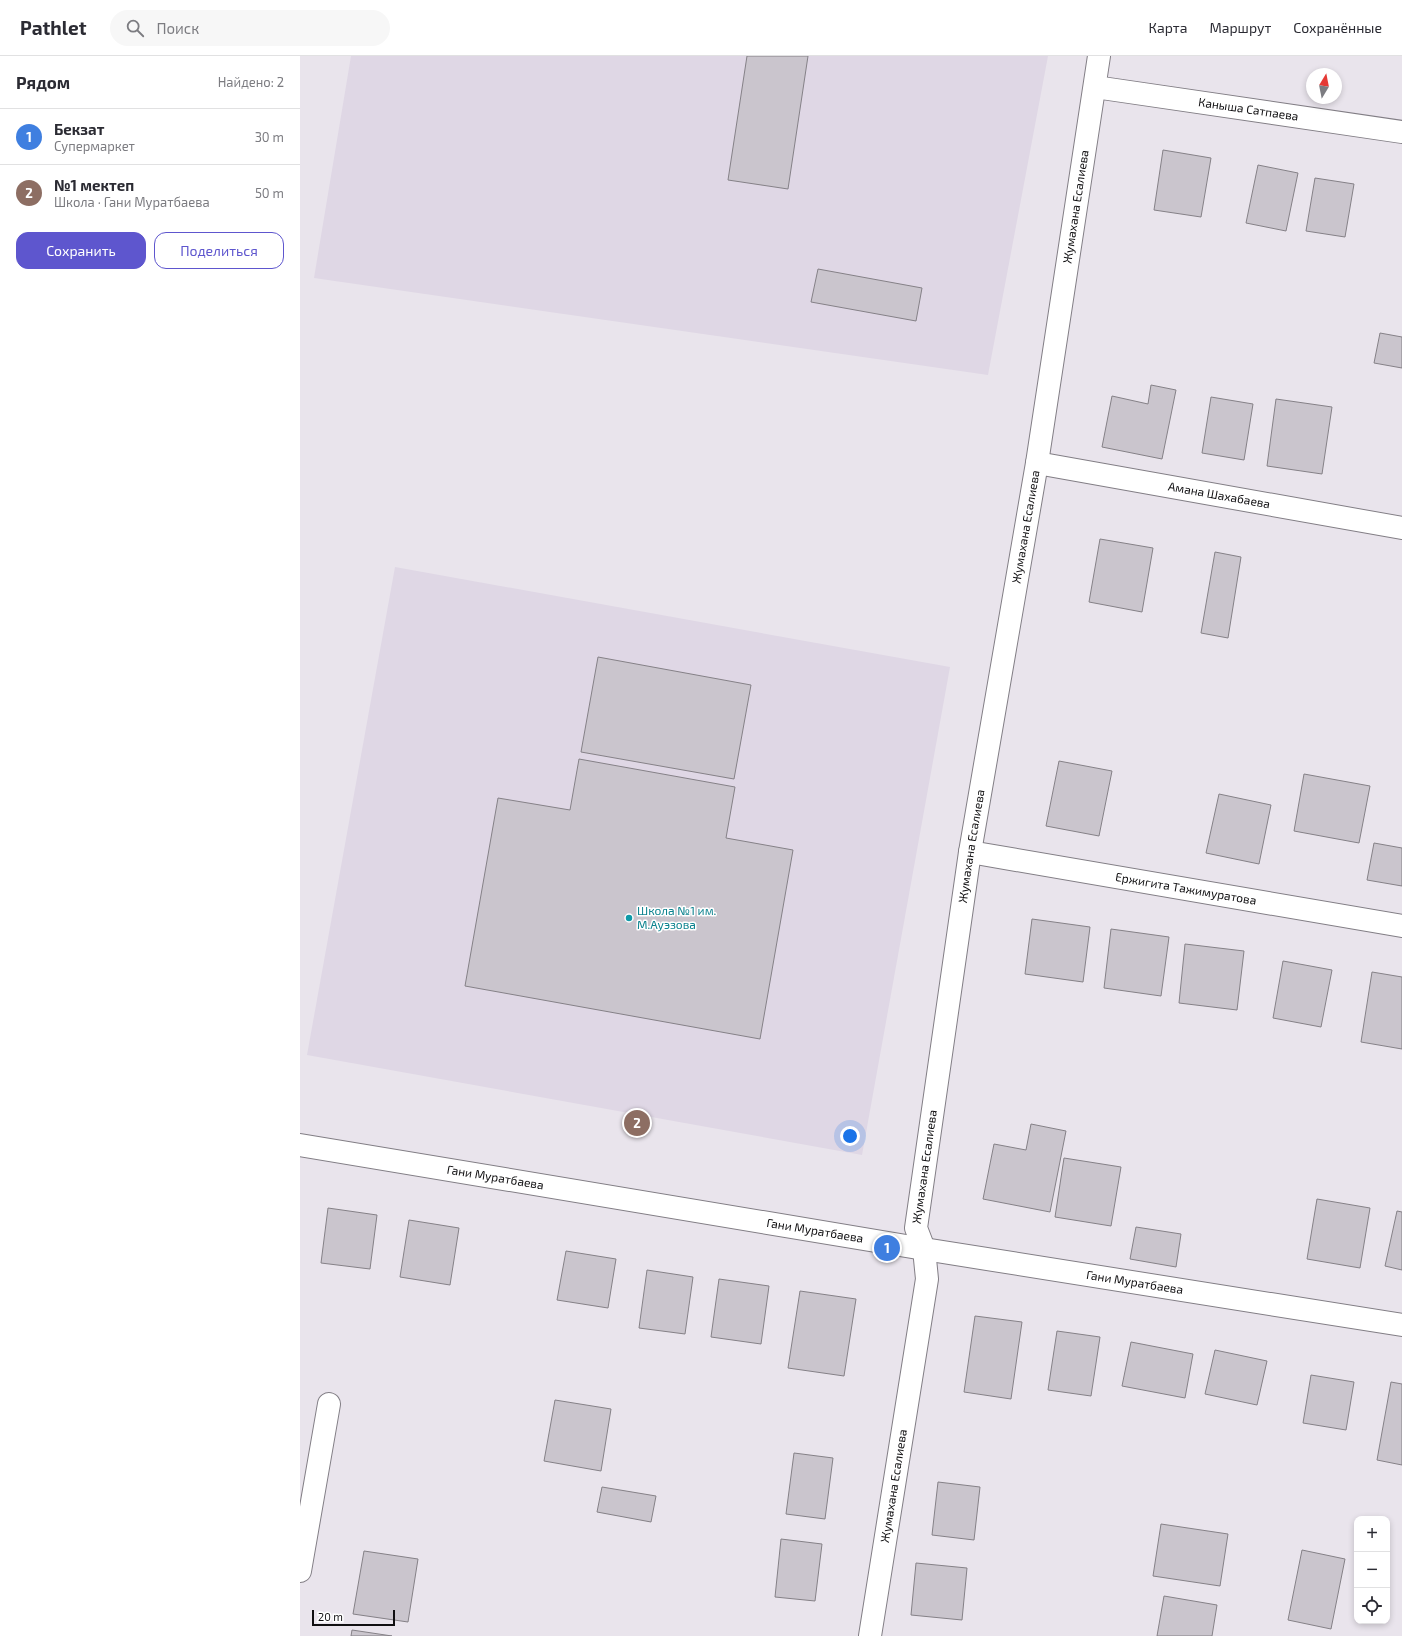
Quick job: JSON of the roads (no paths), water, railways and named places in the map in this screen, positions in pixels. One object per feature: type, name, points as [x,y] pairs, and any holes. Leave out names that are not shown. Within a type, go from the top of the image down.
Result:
[{"type":"street","name":"Жумахана Есалиева","points":[[870,1636],[927,1279],[924,1249],[916,1228],[970,852],[1037,463],[1099,56]]},
{"type":"street","name":"Каныша Сатпаева","points":[[1095,87],[1402,132]]},
{"type":"street","name":"Амана Шахабаева","points":[[1037,463],[1402,528]]},
{"type":"street","name":"Ержигита Тажимуратова","points":[[970,852],[1402,926]]},
{"type":"street","name":"Гани Муратбаева","points":[[300,1145],[924,1249],[1402,1326]]},
{"type":"street","points":[[300,1571],[329,1404]]},
{"type":"place","name":"Школа №1 им. М.Ауэзова","points":[[629,918]]},
{"type":"place","name":"№1 мектеп","points":[[637,1123]]},
{"type":"place","name":"Бекзат","points":[[887,1248]]}]
